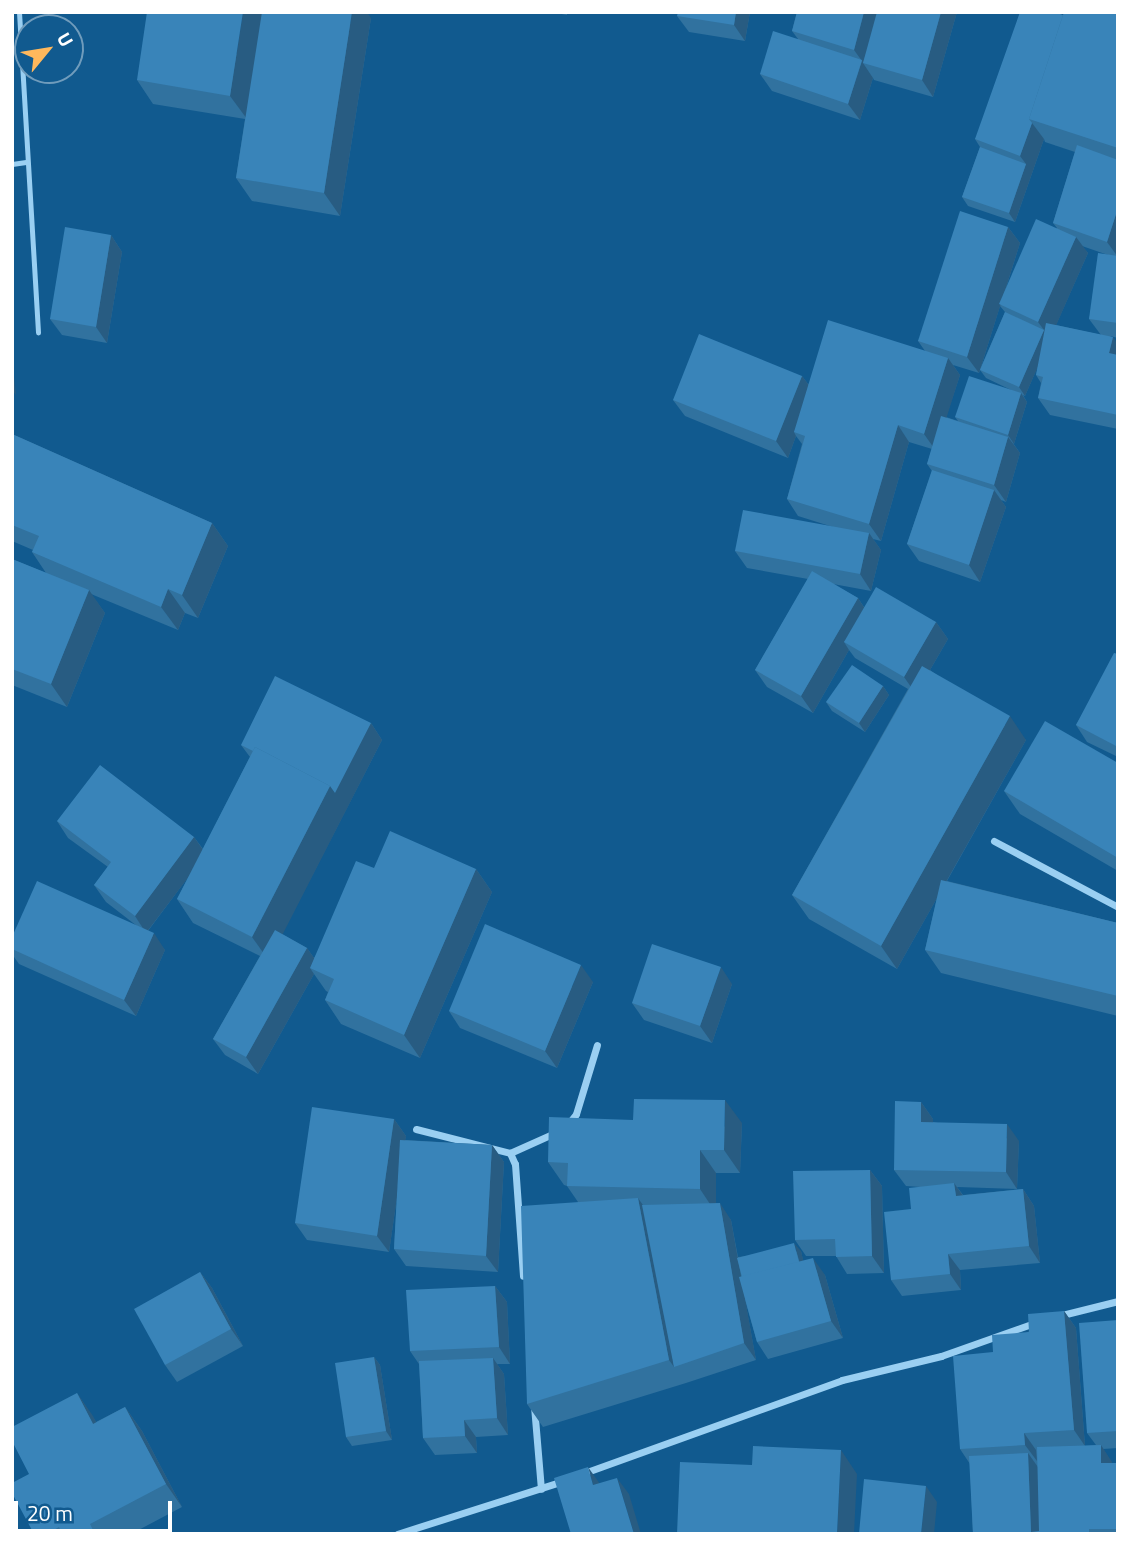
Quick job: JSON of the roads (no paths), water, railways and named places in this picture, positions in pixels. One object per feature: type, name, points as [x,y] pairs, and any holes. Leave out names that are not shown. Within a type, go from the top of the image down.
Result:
[{"type":"street","points":[[994,841],[1118,907]]},
{"type":"street","points":[[416,1129],[510,1153],[571,1121],[597,1045]]},
{"type":"street","points":[[510,1153],[515,1164],[524,1281]]},
{"type":"street","points":[[580,1475],[842,1380],[941,1356],[1035,1322],[1118,1301]]},
{"type":"street","points":[[533,1392],[541,1489]]},
{"type":"street","points":[[397,1534],[567,1479]]},
{"type":"lane","points":[[19,12],[38,332]]},
{"type":"lane","points":[[12,164],[26,162]]}]
